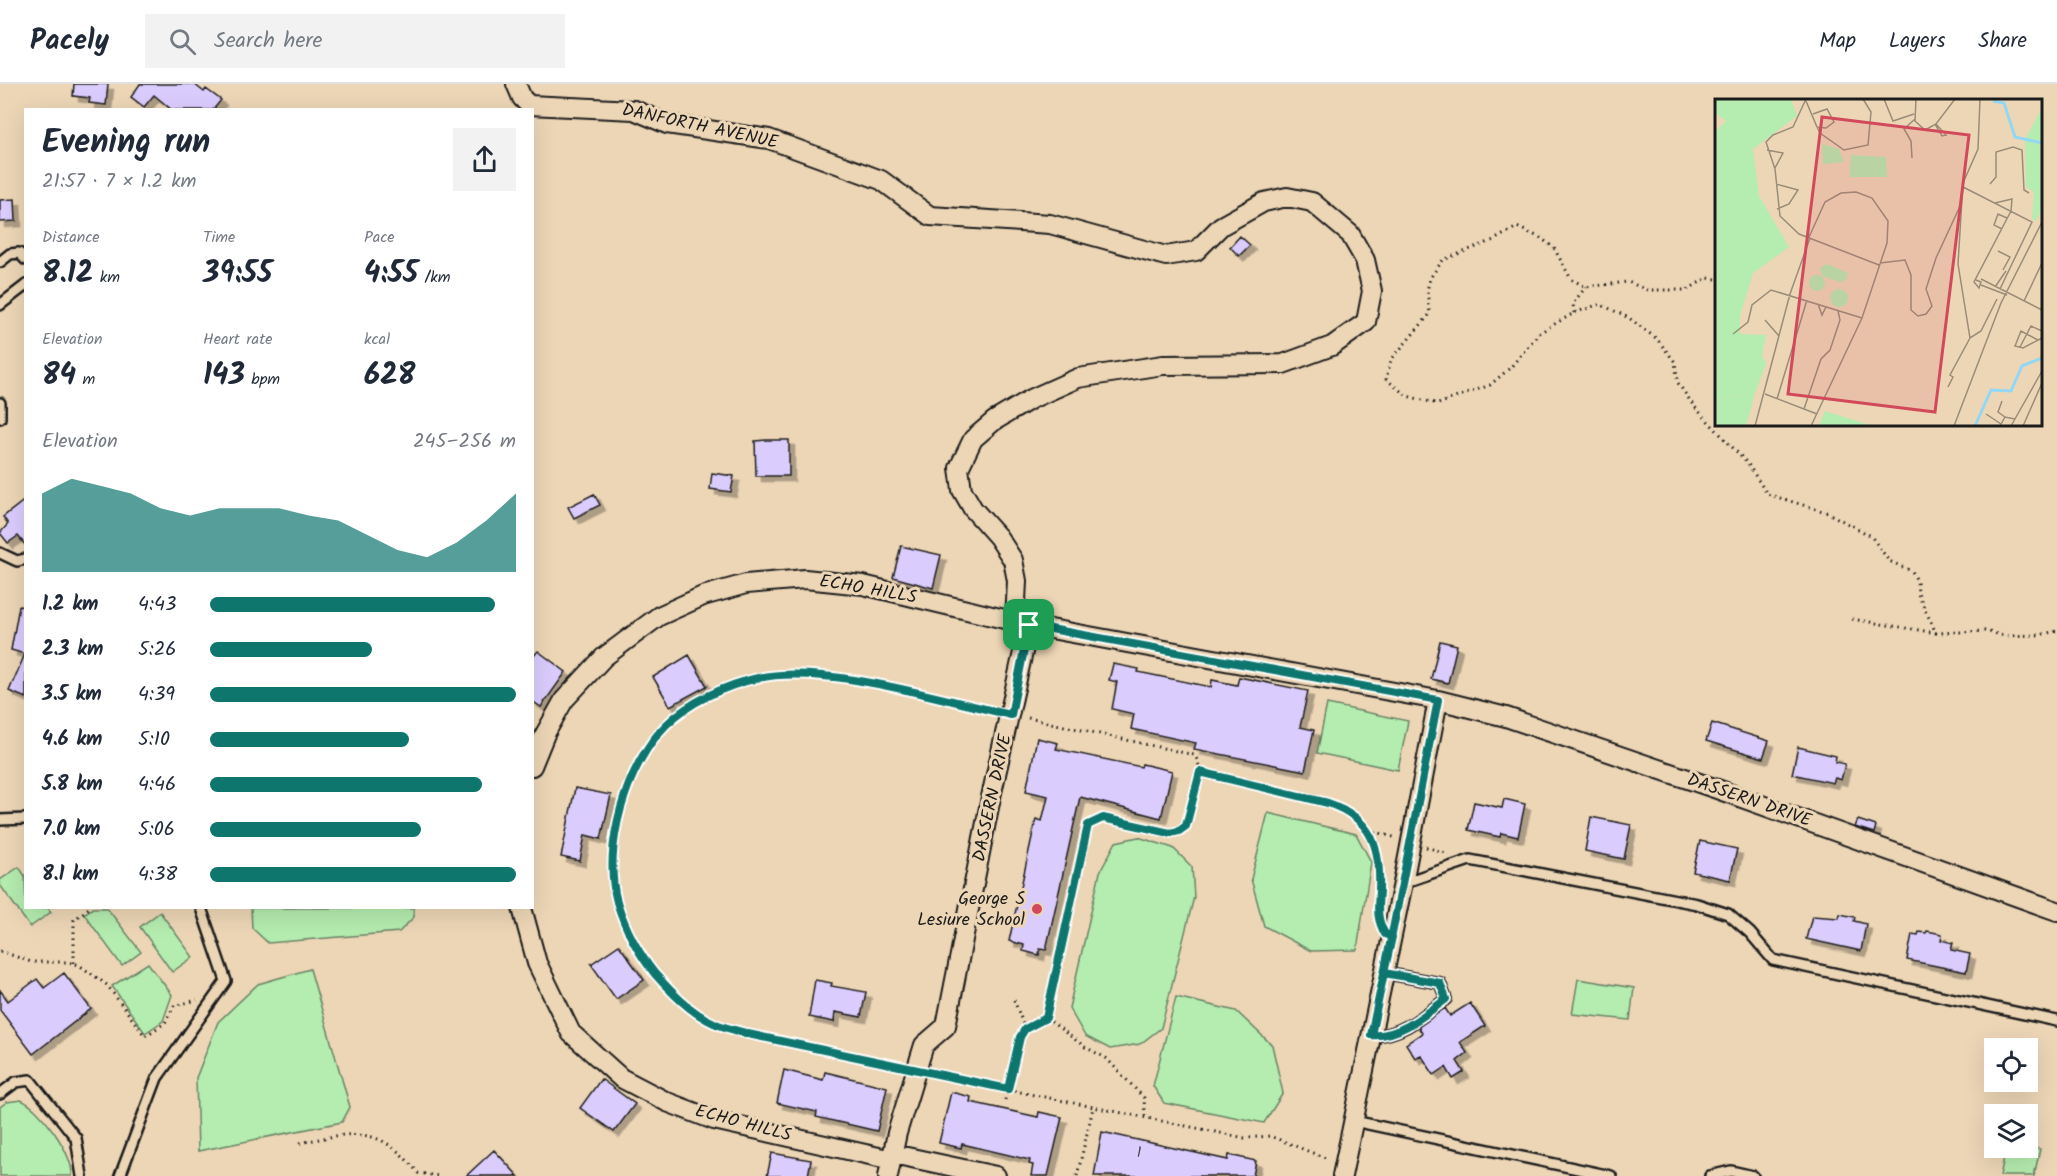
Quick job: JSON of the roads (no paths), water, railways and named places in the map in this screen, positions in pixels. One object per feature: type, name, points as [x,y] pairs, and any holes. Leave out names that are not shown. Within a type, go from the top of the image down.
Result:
[{"type":"street","name":"DANFORTH AVENUE","points":[[516,84],[522,98],[529,105],[634,110],[667,124],[769,139],[881,180],[930,216],[1050,224],[1166,256],[1196,251],[1221,226],[1264,202],[1287,197],[1312,202],[1350,234],[1365,260],[1372,291],[1366,322],[1332,346],[1283,364],[1163,365],[1078,378],[1031,399],[994,421],[973,439],[958,468],[962,490],[973,509],[998,537],[1013,560],[1022,623]]},
{"type":"street","name":"ECHO HILLS","points":[[534,761],[545,734],[564,700],[604,657],[659,616],[703,596],[746,584],[805,579],[863,585],[1022,623]]},
{"type":"street","name":"DASSERN DRIVE","points":[[891,1163],[924,1045],[946,1026],[991,797],[1011,715],[1022,623],[1438,700],[1506,717],[2057,911]]},
{"type":"street","points":[[1344,1169],[1438,700]]},
{"type":"street","name":"ECHO HILLS","points":[[522,909],[537,963],[572,1034],[621,1078],[667,1102],[714,1120],[891,1163]]},
{"type":"street","points":[[891,1163],[996,1176]]},
{"type":"lane","points":[[0,262],[10,254],[19,253],[24,258]]},
{"type":"lane","points":[[0,305],[24,287]]},
{"type":"lane","points":[[0,402],[0,418]]},
{"type":"lane","points":[[0,553],[17,561],[24,559]]},
{"type":"lane","points":[[0,820],[24,819]]},
{"type":"lane","points":[[1403,883],[1470,860],[1697,904],[1728,914],[1750,933],[1773,960],[2057,1021]]},
{"type":"lane","points":[[120,1176],[157,1078],[226,981],[201,909]]},
{"type":"lane","points":[[1371,1035],[1384,1037],[1446,999],[1440,983],[1384,973]]},
{"type":"lane","points":[[0,1094],[16,1082],[30,1080],[76,1138],[82,1176]]},
{"type":"lane","points":[[1354,1120],[1611,1176]]},
{"type":"lane","points":[[1710,1176],[1731,1171],[1753,1176]]},
{"type":"place","name":"George S Lesiure School","points":[[1037,909]]}]
